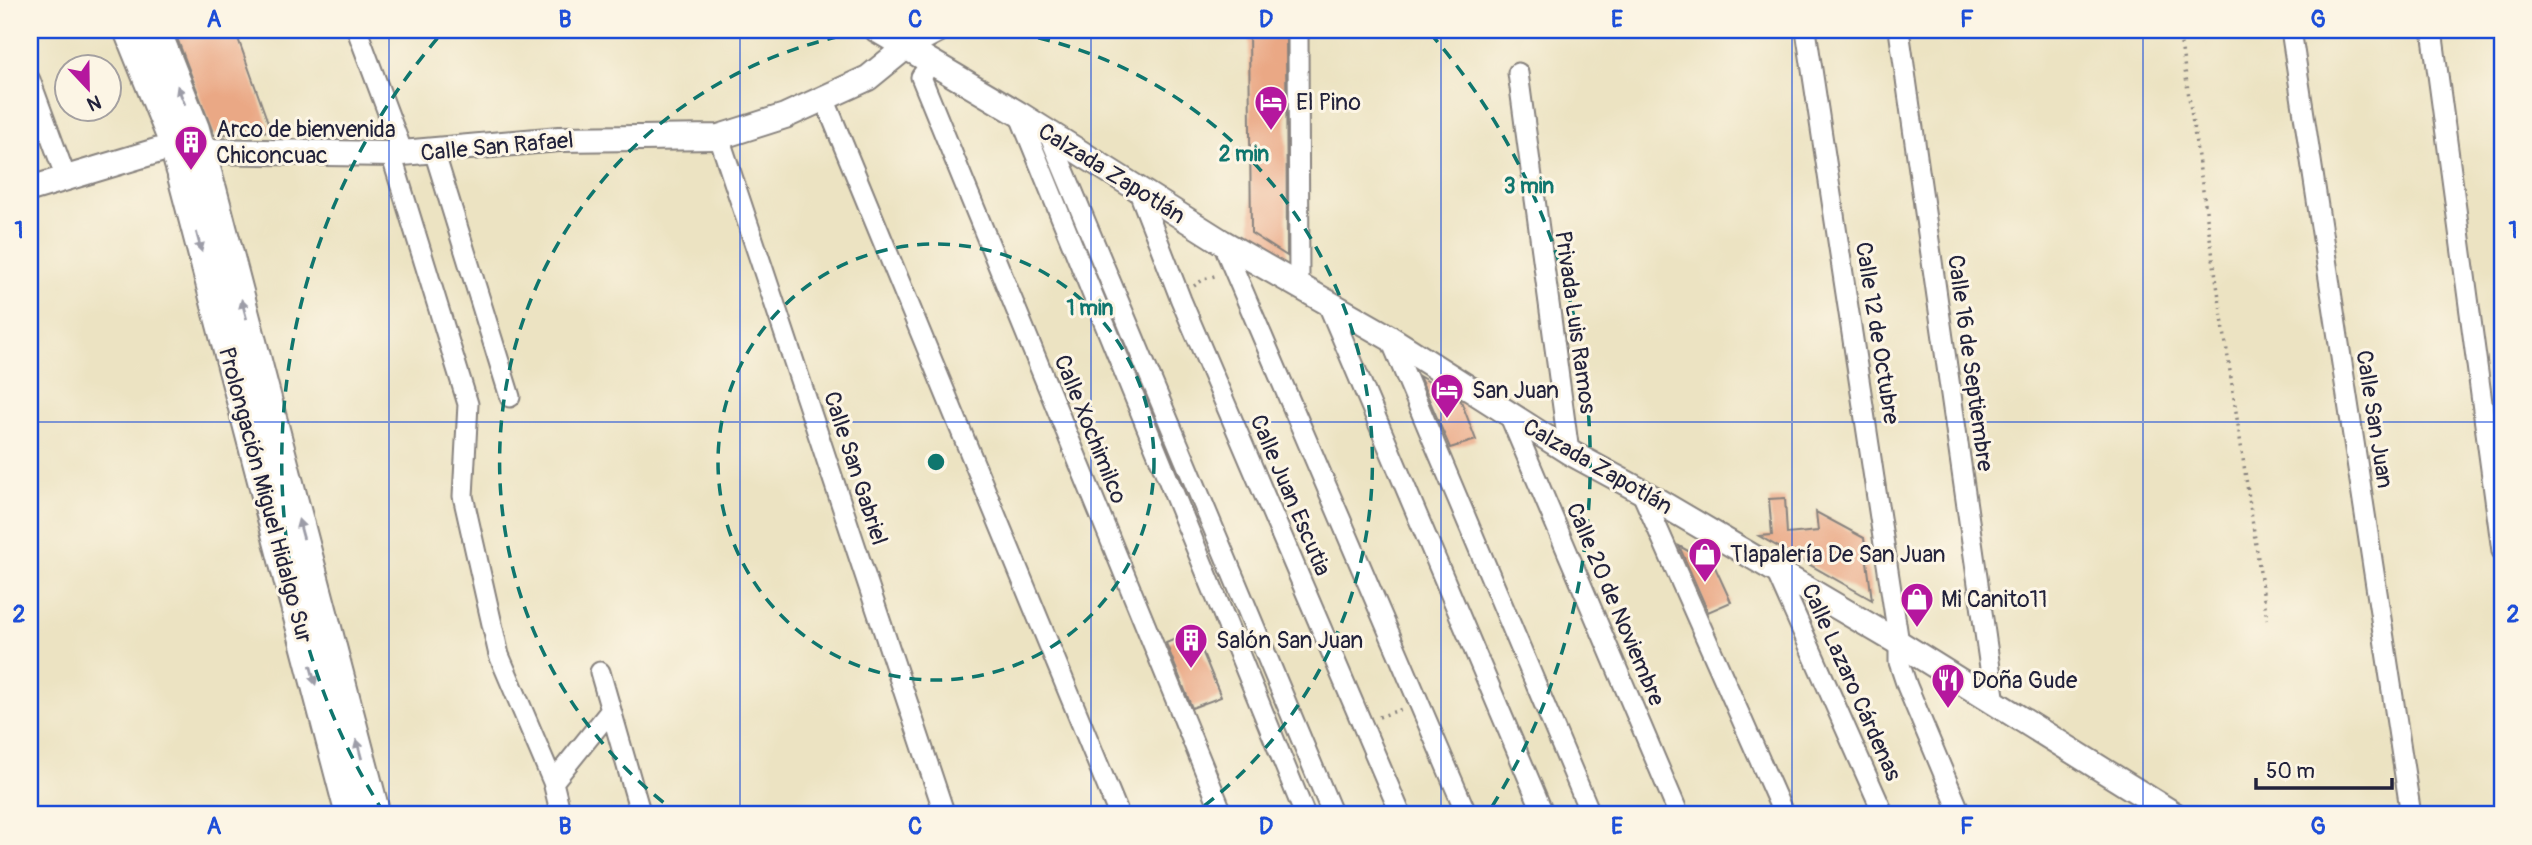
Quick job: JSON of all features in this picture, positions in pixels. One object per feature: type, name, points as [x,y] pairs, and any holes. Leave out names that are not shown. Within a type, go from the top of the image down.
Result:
[{"type":"main road","name":"Prolongación Miguel Hidalgo Sur","points":[[128,30],[179,164],[350,815]]},
{"type":"main road","name":"Prolongación Miguel Hidalgo Sur","points":[[156,30],[202,151],[376,815]]},
{"type":"street","points":[[357,30],[397,154],[468,404],[463,496],[499,655],[553,782],[561,815]]},
{"type":"street","name":"Calzada Zapotlán","points":[[877,30],[1019,114],[1222,242],[1390,338],[1569,452],[1641,491],[1899,643],[2175,815]]},
{"type":"street","name":"Calle San Rafael","points":[[30,189],[66,178],[179,164],[202,151],[397,154],[559,139],[719,137],[785,116],[868,78],[906,47],[938,30]]},
{"type":"street","points":[[1298,30],[1298,286]]},
{"type":"street","name":"Calle 12 de Octubre","points":[[1806,30],[1899,643],[1899,662],[1961,815]]},
{"type":"street","name":"Calle 16 de Septiembre","points":[[1899,30],[1995,703]]},
{"type":"street","name":"Calle San Juan","points":[[2291,30],[2411,815]]},
{"type":"street","points":[[2432,30],[2502,551]]},
{"type":"street","name":"Calle Xochimilco","points":[[931,63],[921,77],[1223,815]]},
{"type":"street","name":"Privada Luis Ramos","points":[[1518,73],[1569,452]]},
{"type":"street","points":[[30,80],[66,178]]},
{"type":"street","points":[[824,98],[1119,815]]},
{"type":"street","points":[[1019,114],[1306,815]]},
{"type":"street","points":[[1048,132],[1333,815]]},
{"type":"street","name":"Calle San Gabriel","points":[[719,137],[946,815]]},
{"type":"street","points":[[434,151],[510,397]]},
{"type":"street","name":"Calle Juan Escutia","points":[[1139,192],[1181,300],[1401,815]]},
{"type":"street","points":[[1222,242],[1467,815]]},
{"type":"street","points":[[1327,302],[1544,815]]},
{"type":"street","points":[[1390,338],[1591,815]]},
{"type":"street","name":"Calle 20 de Noviembre","points":[[1507,412],[1679,815]]},
{"type":"street","points":[[1641,491],[1784,815]]},
{"type":"street","name":"Calle Lazaro Cárdenas","points":[[1775,569],[1884,815]]},
{"type":"street","points":[[600,672],[641,815]]},
{"type":"street","points":[[553,782],[611,710]]},
{"type":"path","points":[[2179,30],[2267,619]]},
{"type":"path","points":[[1181,300],[1189,289],[1204,279],[1220,274],[1238,277]]},
{"type":"path","points":[[1372,745],[1373,720],[1391,711],[1412,708],[1425,717]]},
{"type":"building","points":[[174,30],[235,30],[271,131],[214,135]]},
{"type":"building","name":"El Pino","points":[[1249,30],[1286,30],[1287,256],[1251,233]]},
{"type":"building","name":"San Juan","points":[[1419,376],[1461,401],[1476,440],[1450,448]]},
{"type":"building","points":[[1785,498],[1787,534],[1818,531],[1816,512],[1864,538],[1872,600],[1759,536],[1772,535],[1769,499]]},
{"type":"building","name":"Tlapalería De San Juan","points":[[1679,546],[1714,565],[1731,602],[1708,612]]},
{"type":"building","name":"Salón San Juan","points":[[1194,631],[1221,697],[1192,708],[1166,643]]},
{"type":"place","name":"El Pino","points":[[1271,132]]},
{"type":"place","name":"Arco de bienvenida Chiconcuac","points":[[191,172]]},
{"type":"place","name":"San Juan","points":[[1447,420]]},
{"type":"place","name":"Tlapalería De San Juan","points":[[1705,584]]},
{"type":"place","name":"Mi Canito11","points":[[1917,629]]},
{"type":"place","name":"Salón San Juan","points":[[1191,670]]},
{"type":"place","name":"Doña Gude","points":[[1948,710]]}]
